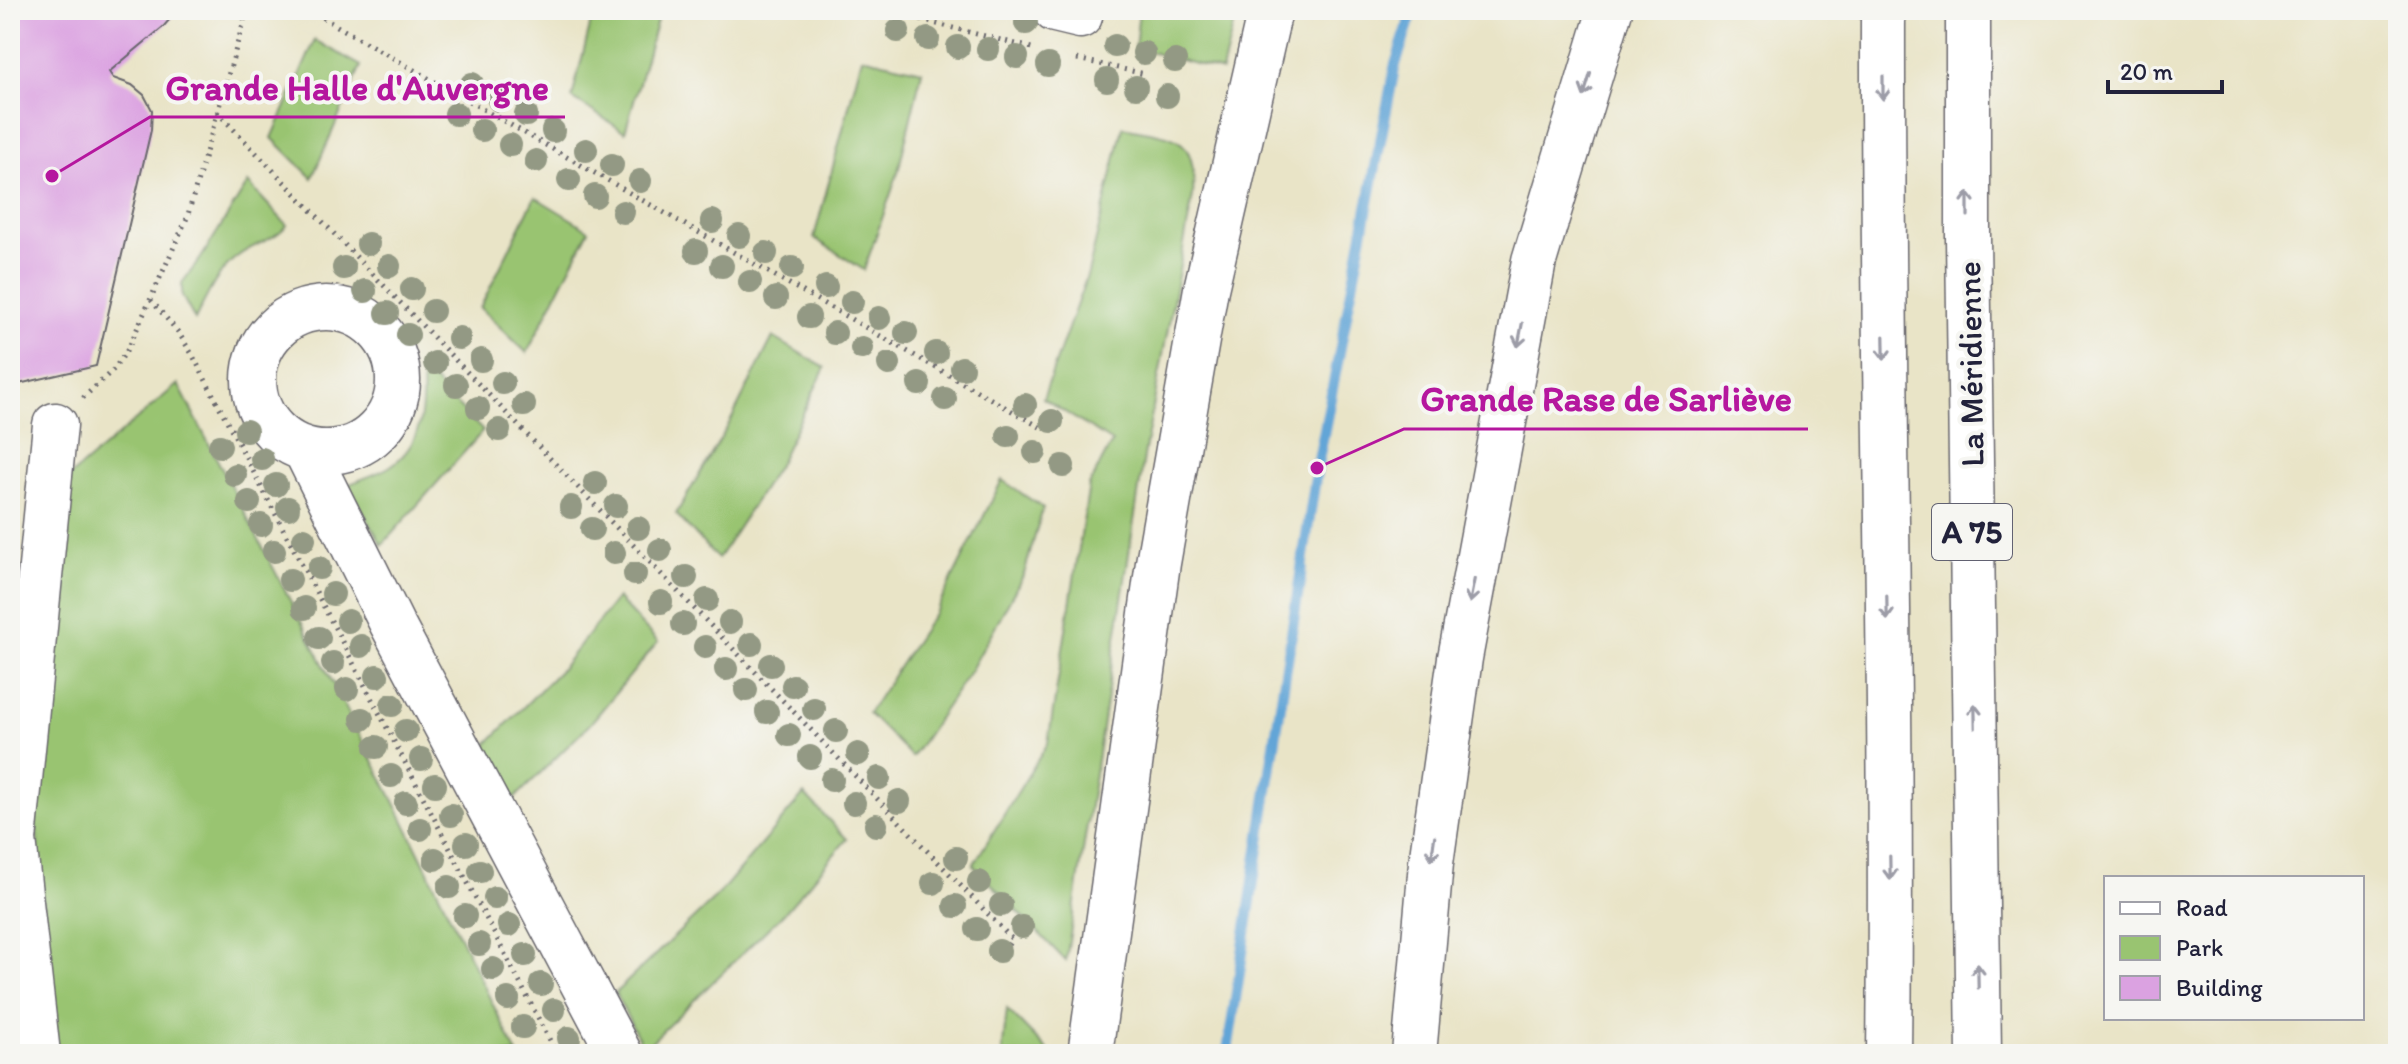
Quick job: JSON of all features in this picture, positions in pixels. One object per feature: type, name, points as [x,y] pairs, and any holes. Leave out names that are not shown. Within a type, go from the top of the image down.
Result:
[{"type":"main road","points":[[1090,1054],[1158,563],[1206,289],[1270,10]]},
{"type":"main road","points":[[1414,1054],[1431,863],[1460,658],[1534,261],[1610,10]]},
{"type":"main road","name":"A 75","points":[[1883,10],[1882,239],[1891,914],[1889,1054]]},
{"type":"main road","name":"La Méridienne","points":[[1968,10],[1968,238],[1979,1054]]},
{"type":"main road","points":[[38,1054],[20,989],[14,840],[55,425]]},
{"type":"main road","points":[[306,451],[392,624],[620,1054]]},
{"type":"path","points":[[55,425],[114,369],[128,349],[151,300],[187,218],[247,10]]},
{"type":"path","points":[[309,10],[1040,427]]},
{"type":"path","points":[[882,10],[1061,26]]},
{"type":"path","points":[[1063,55],[1145,74]]},
{"type":"path","points":[[217,112],[1012,939],[996,963]]},
{"type":"path","points":[[151,300],[192,354],[557,1054]]},
{"type":"green space","points":[[594,10],[660,10],[625,132],[572,98]]},
{"type":"green space","points":[[1139,10],[1237,10],[1222,71],[1135,48]]},
{"type":"green space","points":[[315,40],[361,66],[312,178],[272,138]]},
{"type":"green space","points":[[862,57],[922,71],[897,176],[864,270],[814,238]]},
{"type":"green space","points":[[1123,127],[1169,137],[1187,149],[1193,175],[1193,196],[1145,450],[1066,961],[973,865],[1048,743],[1089,485],[1112,442],[1043,398],[1088,273]]},
{"type":"green space","points":[[248,183],[287,225],[244,252],[224,269],[195,320],[182,296],[182,283]]},
{"type":"green space","points":[[535,197],[589,230],[527,353],[480,308]]},
{"type":"green space","points":[[773,337],[825,368],[777,467],[718,559],[676,514],[728,426]]},
{"type":"green space","points":[[422,369],[483,431],[382,545],[348,485],[389,467],[409,447],[419,423]]},
{"type":"green space","points":[[178,384],[394,801],[517,1054],[55,1054],[34,797],[62,483]]},
{"type":"green space","points":[[1002,480],[1043,508],[1024,574],[971,670],[912,757],[868,713],[937,609]]},
{"type":"green space","points":[[617,598],[658,642],[590,724],[514,799],[486,745],[561,669]]},
{"type":"green space","points":[[804,794],[847,839],[787,910],[644,1049],[615,993],[718,895]]},
{"type":"green space","points":[[1007,1009],[1051,1054],[1002,1054]]},
{"type":"building","points":[[178,10],[163,27],[109,72],[113,78],[132,85],[144,95],[152,110],[151,130],[96,366],[10,386],[10,11]]},
{"type":"waterway","points":[[1227,1054],[1317,468],[1395,66],[1413,10]]},
{"type":"place","name":"Grande Halle d'Auvergne","points":[[52,176]]},
{"type":"place","name":"Grande Rase de Sarliève","points":[[1317,468]]}]
